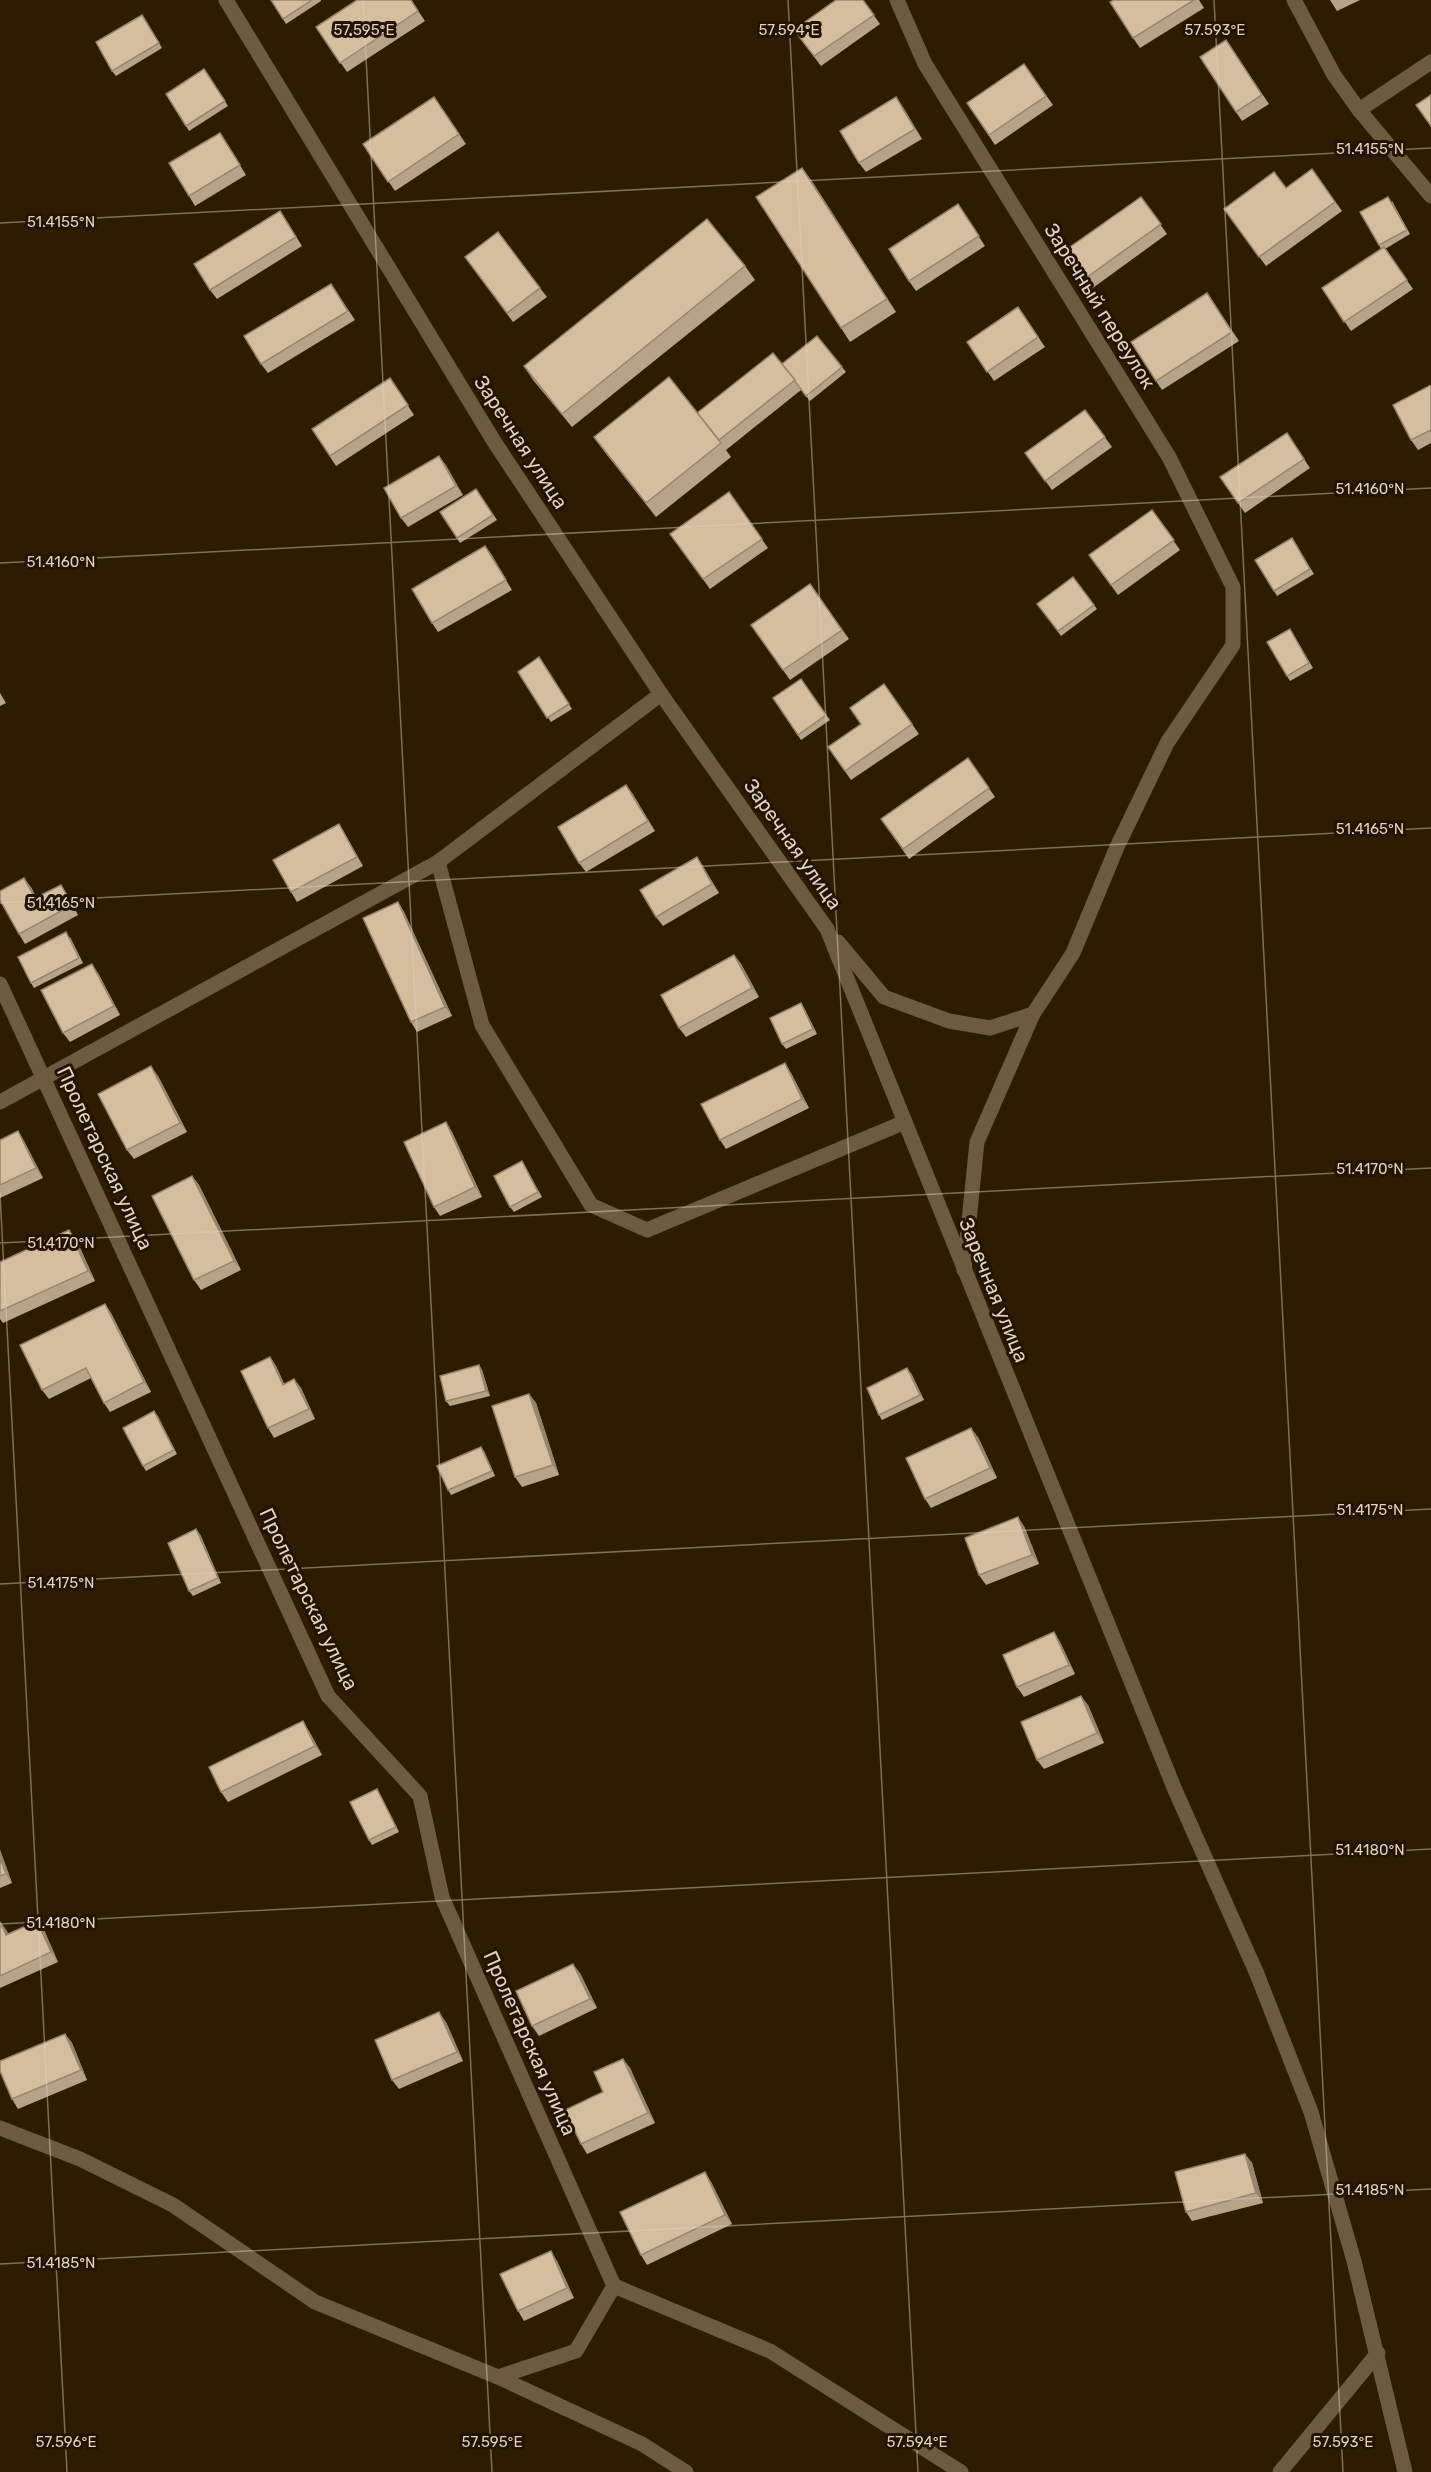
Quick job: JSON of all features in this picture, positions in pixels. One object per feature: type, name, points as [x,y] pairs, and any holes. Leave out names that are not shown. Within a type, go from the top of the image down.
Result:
[{"type":"street","name":"Заречная улица","points":[[226,0],[495,443],[661,693],[827,929],[1174,1790],[1257,1974],[1311,2112],[1378,2353],[1405,2472]]},
{"type":"street","name":"Заречный переулок","points":[[897,0],[925,64],[1168,457],[1233,587],[1233,645],[1167,743],[1117,847],[1073,953],[1033,1014]]},
{"type":"street","points":[[1293,0],[1334,75],[1359,111],[1431,196]]},
{"type":"street","points":[[1359,111],[1431,62]]},
{"type":"street","points":[[0,1102],[438,862],[661,693]]},
{"type":"street","points":[[438,862],[482,1025],[591,1205],[647,1230],[905,1122]]},
{"type":"street","points":[[827,929],[884,997],[949,1021],[990,1028],[1033,1014]]},
{"type":"street","name":"Пролетарская улица","points":[[0,984],[45,1076],[328,1696],[420,1796],[442,1896],[614,2286]]},
{"type":"street","points":[[964,1273],[977,1142],[1033,1014]]},
{"type":"street","points":[[0,2128],[80,2159],[173,2205],[315,2302],[498,2377],[642,2444],[686,2472]]},
{"type":"street","points":[[498,2377],[576,2351],[614,2286],[770,2351],[961,2472]]},
{"type":"street","points":[[1280,2472],[1378,2353]]},
{"type":"building","points":[[271,0],[312,0],[283,19]]},
{"type":"building","points":[[357,0],[411,0],[418,11],[340,63],[316,27]]},
{"type":"building","points":[[836,0],[863,0],[874,15],[814,56],[794,30]]},
{"type":"building","points":[[1114,0],[1194,0],[1133,38],[1110,2]]},
{"type":"building","points":[[142,15],[159,43],[112,71],[96,42]]},
{"type":"building","points":[[1226,40],[1262,95],[1236,112],[1200,57]]},
{"type":"building","points":[[1024,64],[1046,96],[989,135],[967,103]]},
{"type":"building","points":[[204,69],[225,101],[186,126],[166,94]]},
{"type":"building","points":[[1431,95],[1431,126],[1416,105]]},
{"type":"building","points":[[434,97],[459,134],[388,182],[363,144]]},
{"type":"building","points":[[896,97],[915,129],[859,163],[840,131]]},
{"type":"building","points":[[220,133],[240,165],[189,196],[169,163]]},
{"type":"building","points":[[802,168],[887,299],[841,328],[756,197]]},
{"type":"building","points":[[1312,169],[1335,202],[1259,257],[1224,209],[1274,172],[1286,188]]},
{"type":"building","points":[[1141,197],[1161,224],[1083,280],[1063,252]]},
{"type":"building","points":[[1388,197],[1407,230],[1379,245],[1360,212]]},
{"type":"building","points":[[958,204],[979,236],[909,281],[889,249]]},
{"type":"building","points":[[280,211],[296,237],[210,290],[194,264]]},
{"type":"building","points":[[707,219],[745,266],[562,414],[524,366]]},
{"type":"building","points":[[498,232],[540,288],[507,313],[465,257]]},
{"type":"building","points":[[1384,247],[1407,280],[1344,322],[1322,288]]},
{"type":"building","points":[[331,284],[348,311],[261,364],[244,336]]},
{"type":"building","points":[[1207,293],[1232,332],[1156,381],[1131,342]]},
{"type":"building","points":[[1018,307],[1038,337],[987,372],[967,342]]},
{"type":"building","points":[[817,336],[842,367],[806,396],[782,364]]},
{"type":"building","points":[[773,353],[795,380],[719,440],[697,413]]},
{"type":"building","points":[[669,377],[721,443],[646,503],[594,437]]},
{"type":"building","points":[[390,378],[408,405],[330,456],[312,429]]},
{"type":"building","points":[[1431,385],[1431,430],[1411,440],[1393,405]]},
{"type":"building","points":[[1085,410],[1105,437],[1045,481],[1025,453]]},
{"type":"building","points":[[1287,433],[1304,459],[1238,503],[1220,477]]},
{"type":"building","points":[[439,456],[456,486],[401,518],[384,488]]},
{"type":"building","points":[[476,489],[493,515],[457,538],[440,512]]},
{"type":"building","points":[[729,492],[762,539],[703,579],[670,534]]},
{"type":"building","points":[[1152,510],[1174,540],[1111,585],[1089,555]]},
{"type":"building","points":[[1292,538],[1310,569],[1274,591],[1255,560]]},
{"type":"building","points":[[485,546],[506,580],[432,623],[412,589]]},
{"type":"building","points":[[1073,577],[1094,605],[1058,631],[1037,604]]},
{"type":"building","points":[[810,584],[842,630],[783,670],[751,625]]},
{"type":"building","points":[[1290,629],[1309,663],[1287,676],[1267,642]]},
{"type":"building","points":[[539,657],[569,704],[547,718],[518,672]]},
{"type":"building","points":[[801,679],[826,715],[798,735],[773,698]]},
{"type":"building","points":[[884,684],[912,724],[845,771],[828,747],[861,724],[850,708]]},
{"type":"building","points":[[968,758],[989,788],[903,849],[881,819]]},
{"type":"building","points":[[626,785],[648,821],[579,863],[558,827]]},
{"type":"building","points":[[339,824],[357,857],[291,892],[273,860]]},
{"type":"building","points":[[697,857],[712,884],[656,917],[640,890]]},
{"type":"building","points":[[24,878],[35,898],[61,885],[72,905],[19,934],[0,900],[0,891]]},
{"type":"building","points":[[398,902],[445,1007],[411,1022],[363,918]]},
{"type":"building","points":[[66,932],[79,958],[31,983],[18,957]]},
{"type":"building","points":[[734,955],[752,988],[679,1028],[661,995]]},
{"type":"building","points":[[92,964],[114,1006],[63,1033],[41,990]]},
{"type":"building","points":[[801,1003],[813,1029],[782,1044],[770,1018]]},
{"type":"building","points":[[785,1063],[802,1099],[720,1140],[701,1104]]},
{"type":"building","points":[[151,1066],[180,1123],[127,1150],[98,1094]]},
{"type":"building","points":[[446,1122],[475,1187],[434,1207],[404,1142]]},
{"type":"building","points":[[18,1131],[36,1168],[0,1185],[0,1140]]},
{"type":"building","points":[[522,1161],[538,1192],[510,1207],[494,1176]]},
{"type":"building","points":[[192,1176],[234,1261],[194,1280],[152,1196]]},
{"type":"building","points":[[69,1230],[88,1271],[0,1311],[0,1262]]},
{"type":"building","points":[[105,1304],[144,1382],[104,1403],[86,1368],[42,1390],[20,1345]]},
{"type":"building","points":[[270,1357],[283,1385],[294,1379],[309,1409],[268,1428],[241,1371]]},
{"type":"building","points":[[479,1365],[486,1391],[446,1401],[440,1376]]},
{"type":"building","points":[[907,1368],[920,1395],[879,1415],[867,1388]]},
{"type":"building","points":[[529,1394],[553,1465],[515,1477],[492,1406]]},
{"type":"building","points":[[154,1411],[174,1450],[143,1466],[123,1428]]},
{"type":"building","points":[[971,1428],[990,1468],[925,1499],[906,1458]]},
{"type":"building","points":[[481,1447],[492,1471],[448,1490],[437,1466]]},
{"type":"building","points":[[1018,1517],[1032,1555],[979,1575],[965,1538]]},
{"type":"building","points":[[196,1529],[218,1578],[189,1591],[168,1543]]},
{"type":"building","points":[[1054,1632],[1069,1665],[1017,1687],[1003,1655]]},
{"type":"building","points":[[1081,1696],[1097,1733],[1037,1760],[1021,1722]]},
{"type":"building","points":[[303,1721],[315,1746],[221,1792],[209,1767]]},
{"type":"building","points":[[377,1789],[396,1827],[369,1840],[350,1802]]},
{"type":"building","points":[[0,1858],[6,1874],[0,1876]]},
{"type":"building","points":[[37,1921],[51,1952],[0,1976],[0,1922],[6,1935]]},
{"type":"building","points":[[573,1964],[590,1999],[532,2026],[516,1991]]},
{"type":"building","points":[[439,2012],[457,2052],[392,2080],[375,2040]]},
{"type":"building","points":[[65,2034],[81,2070],[12,2099],[0,2071],[0,2061]]},
{"type":"building","points":[[623,2059],[648,2113],[581,2144],[565,2110],[603,2092],[594,2072]]},
{"type":"building","points":[[1245,2154],[1256,2193],[1186,2212],[1175,2172]]},
{"type":"building","points":[[705,2172],[725,2215],[641,2255],[620,2212]]},
{"type":"building","points":[[551,2251],[567,2288],[518,2311],[500,2274]]}]
